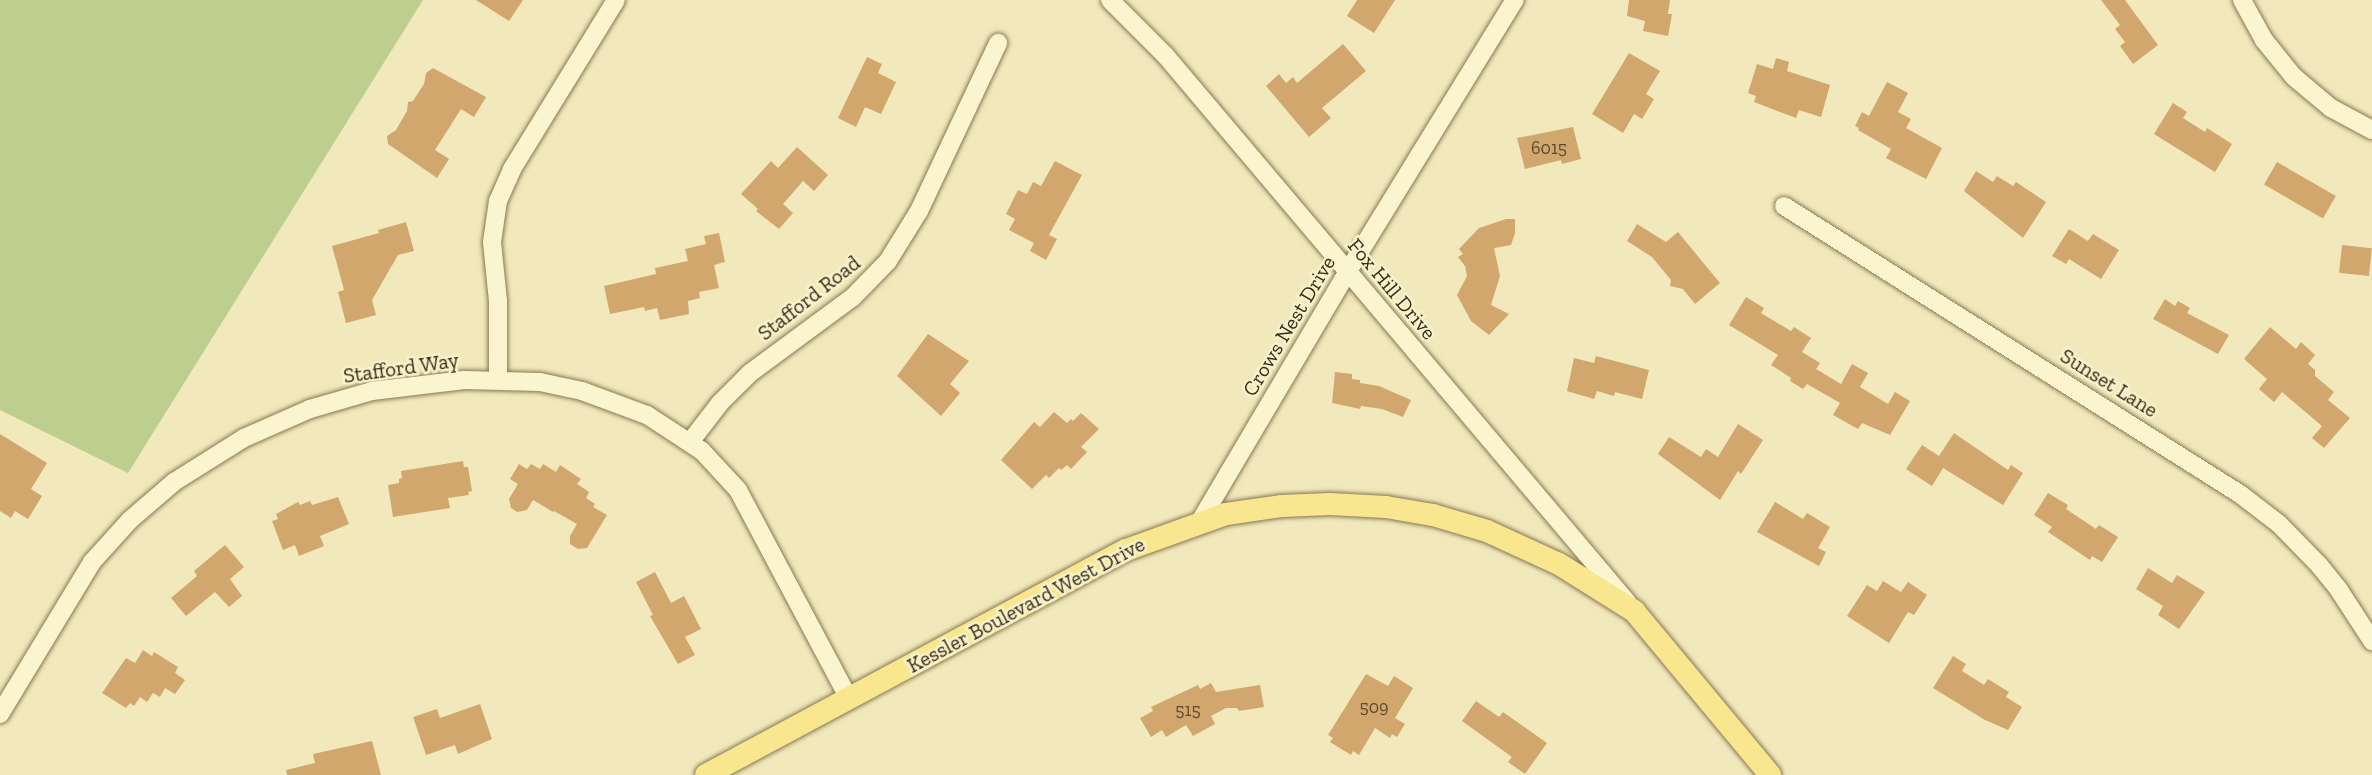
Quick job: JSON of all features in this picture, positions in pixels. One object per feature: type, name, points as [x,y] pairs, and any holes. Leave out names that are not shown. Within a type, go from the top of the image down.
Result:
[{"type":"main road","name":"Kessler Boulevard West Drive","points":[[706,775],[1087,569],[1143,543],[1226,514],[1266,508],[1330,504],[1386,507],[1433,515],[1487,531],[1545,556],[1634,611],[1770,775]]},
{"type":"street","points":[[616,0],[512,170],[498,201],[492,251],[498,301],[498,380],[540,382],[582,391],[647,415],[690,442],[713,462],[738,490],[849,699]]},
{"type":"street","name":"Fox Hill Drive","points":[[1110,0],[1165,55],[1634,611]]},
{"type":"street","name":"Crows Nest Drive","points":[[1199,523],[1347,271],[1515,0]]},
{"type":"street","points":[[2242,0],[2264,40],[2294,77],[2331,108],[2372,130]]},
{"type":"street","name":"Stafford Road","points":[[690,442],[720,403],[750,373],[853,297],[888,261],[919,211],[998,43]]},
{"type":"street","name":"Sunset Lane","points":[[1784,206],[2240,494],[2279,524],[2319,565],[2339,590],[2372,641]]},
{"type":"street","name":"Stafford Way","points":[[0,714],[92,562],[143,507],[203,462],[277,422],[342,398],[428,382],[498,380]]},
{"type":"green space","points":[[0,0],[423,0],[128,473],[0,410]]},
{"type":"building","points":[[476,0],[523,0],[509,21]]},
{"type":"building","points":[[1357,0],[1395,0],[1374,33],[1347,16]]},
{"type":"building","points":[[1629,0],[1670,0],[1668,14],[1672,14],[1668,36],[1643,31],[1645,21],[1627,16]]},
{"type":"building","points":[[2101,0],[2125,0],[2158,45],[2133,64],[2120,46],[2125,42],[2115,29],[2120,25]]},
{"type":"building","points":[[1343,44],[1366,71],[1322,108],[1331,118],[1309,137],[1266,86],[1279,74],[1286,83],[1293,77],[1297,83]]},
{"type":"building","points":[[1629,53],[1660,71],[1646,94],[1654,99],[1642,119],[1634,114],[1623,133],[1592,114]]},
{"type":"building","points":[[867,57],[882,64],[878,73],[896,82],[881,114],[865,107],[856,127],[838,118]]},
{"type":"building","points":[[1776,58],[1789,62],[1787,71],[1830,85],[1821,117],[1799,110],[1796,118],[1754,102],[1756,96],[1748,93],[1757,64],[1773,69]]},
{"type":"building","points":[[433,68],[486,97],[474,117],[461,109],[435,150],[449,159],[437,178],[388,144],[387,136],[396,130],[407,111],[408,102],[413,101],[424,84],[426,73]]},
{"type":"building","points":[[1887,82],[1908,93],[1898,112],[1911,119],[1906,128],[1942,148],[1926,179],[1886,158],[1891,149],[1855,126],[1862,112],[1869,116]]},
{"type":"building","points":[[2173,103],[2187,112],[2183,118],[2205,132],[2207,128],[2232,144],[2215,172],[2154,134]]},
{"type":"building","points":[[1573,127],[1581,159],[1562,164],[1561,160],[1525,169],[1517,138]]},
{"type":"building","points":[[797,147],[828,175],[814,191],[803,181],[783,204],[793,213],[779,229],[756,211],[758,209],[741,194],[771,161],[778,168]]},
{"type":"building","points":[[1055,161],[1082,175],[1049,235],[1057,239],[1046,260],[1030,251],[1034,243],[1009,230],[1015,219],[1006,214],[1018,190],[1027,194],[1033,182],[1041,186]]},
{"type":"building","points":[[2277,162],[2336,196],[2323,219],[2264,185]]},
{"type":"building","points":[[1976,171],[1993,182],[1997,176],[2013,186],[2016,182],[2046,202],[2023,238],[1964,191]]},
{"type":"building","points":[[1506,219],[1515,219],[1515,233],[1511,245],[1494,248],[1500,276],[1491,305],[1509,314],[1489,335],[1471,321],[1457,295],[1467,276],[1465,266],[1458,257],[1463,254],[1459,249],[1479,228]]},
{"type":"building","points":[[406,222],[414,251],[398,255],[372,300],[376,315],[346,323],[338,292],[344,290],[332,246],[379,233],[378,230]]},
{"type":"building","points":[[1637,224],[1666,242],[1678,232],[1720,283],[1695,304],[1683,289],[1670,286],[1671,280],[1652,257],[1627,241]]},
{"type":"building","points":[[2069,229],[2088,241],[2093,234],[2119,250],[2101,279],[2069,259],[2066,264],[2052,256]]},
{"type":"building","points":[[719,233],[725,262],[714,265],[719,288],[699,292],[700,298],[688,301],[689,314],[660,320],[657,308],[645,311],[644,307],[610,314],[604,286],[656,274],[655,268],[688,261],[685,249],[706,244],[704,236]]},
{"type":"building","points":[[2342,245],[2372,248],[2369,276],[2339,273]]},
{"type":"building","points":[[1746,297],[1764,308],[1761,313],[1791,331],[1794,327],[1811,338],[1802,352],[1820,363],[1816,369],[1841,384],[1852,364],[1868,373],[1860,387],[1888,404],[1895,392],[1910,401],[1890,435],[1862,423],[1858,429],[1833,415],[1840,403],[1807,384],[1803,389],[1790,381],[1791,378],[1771,365],[1778,355],[1729,325]]},
{"type":"building","points":[[2165,299],[2175,306],[2178,301],[2190,308],[2187,313],[2229,335],[2218,354],[2153,319]]},
{"type":"building","points":[[2270,327],[2296,349],[2301,342],[2315,355],[2308,364],[2315,370],[2315,376],[2334,392],[2328,400],[2350,418],[2324,448],[2312,438],[2322,426],[2282,392],[2274,402],[2259,389],[2267,379],[2244,359]]},
{"type":"building","points":[[928,334],[969,361],[950,384],[960,393],[941,416],[897,376]]},
{"type":"building","points":[[1596,356],[1649,370],[1642,399],[1615,392],[1614,396],[1597,391],[1594,399],[1567,391],[1574,358],[1594,363]]},
{"type":"building","points":[[1335,372],[1352,374],[1352,379],[1360,380],[1360,383],[1379,386],[1411,400],[1403,417],[1382,409],[1361,406],[1360,409],[1332,403]]},
{"type":"building","points":[[1054,412],[1067,423],[1071,419],[1073,421],[1081,413],[1099,429],[1081,447],[1087,452],[1071,469],[1067,465],[1061,470],[1059,468],[1049,478],[1046,475],[1032,489],[1001,460],[1034,422],[1040,427]]},
{"type":"building","points":[[1738,424],[1763,440],[1741,474],[1738,471],[1720,500],[1658,454],[1669,437],[1701,457],[1706,449],[1718,457]]},
{"type":"building","points":[[1954,433],[2008,470],[2011,465],[2023,473],[2003,505],[1943,468],[1932,486],[1906,469],[1922,445],[1939,456]]},
{"type":"building","points":[[0,434],[47,463],[31,489],[42,496],[28,519],[15,511],[11,518],[0,511]]},
{"type":"building","points":[[463,461],[464,467],[468,467],[472,491],[468,492],[469,495],[448,498],[450,508],[393,517],[388,485],[399,483],[399,479],[402,478],[401,471]]},
{"type":"building","points":[[519,464],[527,469],[531,464],[540,469],[543,464],[556,472],[560,465],[581,479],[577,484],[589,492],[586,498],[595,504],[593,507],[607,515],[587,548],[578,549],[570,544],[570,536],[577,524],[554,511],[533,500],[527,510],[517,512],[511,508],[509,499],[518,484],[510,479]]},
{"type":"building","points":[[2048,493],[2068,505],[2066,509],[2096,529],[2099,525],[2118,537],[2102,562],[2092,556],[2090,560],[2048,532],[2052,527],[2034,515]]},
{"type":"building","points":[[338,497],[349,524],[320,536],[324,546],[299,556],[295,545],[283,550],[272,521],[278,519],[276,514],[298,502],[300,505],[310,501],[312,505]]},
{"type":"building","points":[[1775,502],[1803,519],[1807,513],[1830,527],[1818,548],[1826,552],[1819,566],[1757,532]]},
{"type":"building","points":[[225,545],[244,567],[230,579],[242,596],[229,607],[215,592],[186,616],[171,598],[197,576],[194,571]]},
{"type":"building","points":[[2148,568],[2172,583],[2177,575],[2205,592],[2179,629],[2158,615],[2163,606],[2136,589]]},
{"type":"building","points":[[655,572],[671,603],[684,596],[701,629],[685,637],[695,655],[678,664],[650,616],[653,615],[636,582]]},
{"type":"building","points":[[1883,581],[1901,592],[1908,582],[1927,595],[1914,615],[1908,612],[1889,643],[1847,616],[1867,585],[1877,591]]},
{"type":"building","points":[[143,650],[152,656],[154,652],[178,667],[175,673],[185,680],[175,694],[165,688],[160,697],[153,693],[147,702],[140,697],[134,706],[130,703],[126,708],[102,693],[126,658],[135,663]]},
{"type":"building","points":[[1953,656],[1966,664],[1962,671],[1984,685],[1988,679],[2009,692],[2006,697],[2022,707],[2008,730],[1985,720],[1933,688]]},
{"type":"building","points":[[1366,674],[1388,686],[1394,676],[1413,688],[1395,718],[1405,724],[1397,737],[1392,734],[1390,738],[1375,728],[1359,755],[1353,751],[1351,755],[1330,742],[1333,738],[1328,735]]},
{"type":"building","points":[[1211,683],[1216,692],[1260,685],[1264,707],[1239,711],[1237,708],[1226,708],[1211,716],[1215,724],[1193,736],[1186,725],[1166,737],[1162,730],[1151,737],[1140,718],[1153,711],[1151,707],[1198,685],[1200,689]]},
{"type":"building","points":[[1476,701],[1499,717],[1503,712],[1547,743],[1525,774],[1508,762],[1512,757],[1462,721]]},
{"type":"building","points":[[480,704],[492,739],[458,754],[455,745],[426,755],[413,717],[437,709],[440,718]]},
{"type":"building","points":[[372,741],[381,775],[287,775],[286,770],[315,763],[313,754]]}]
